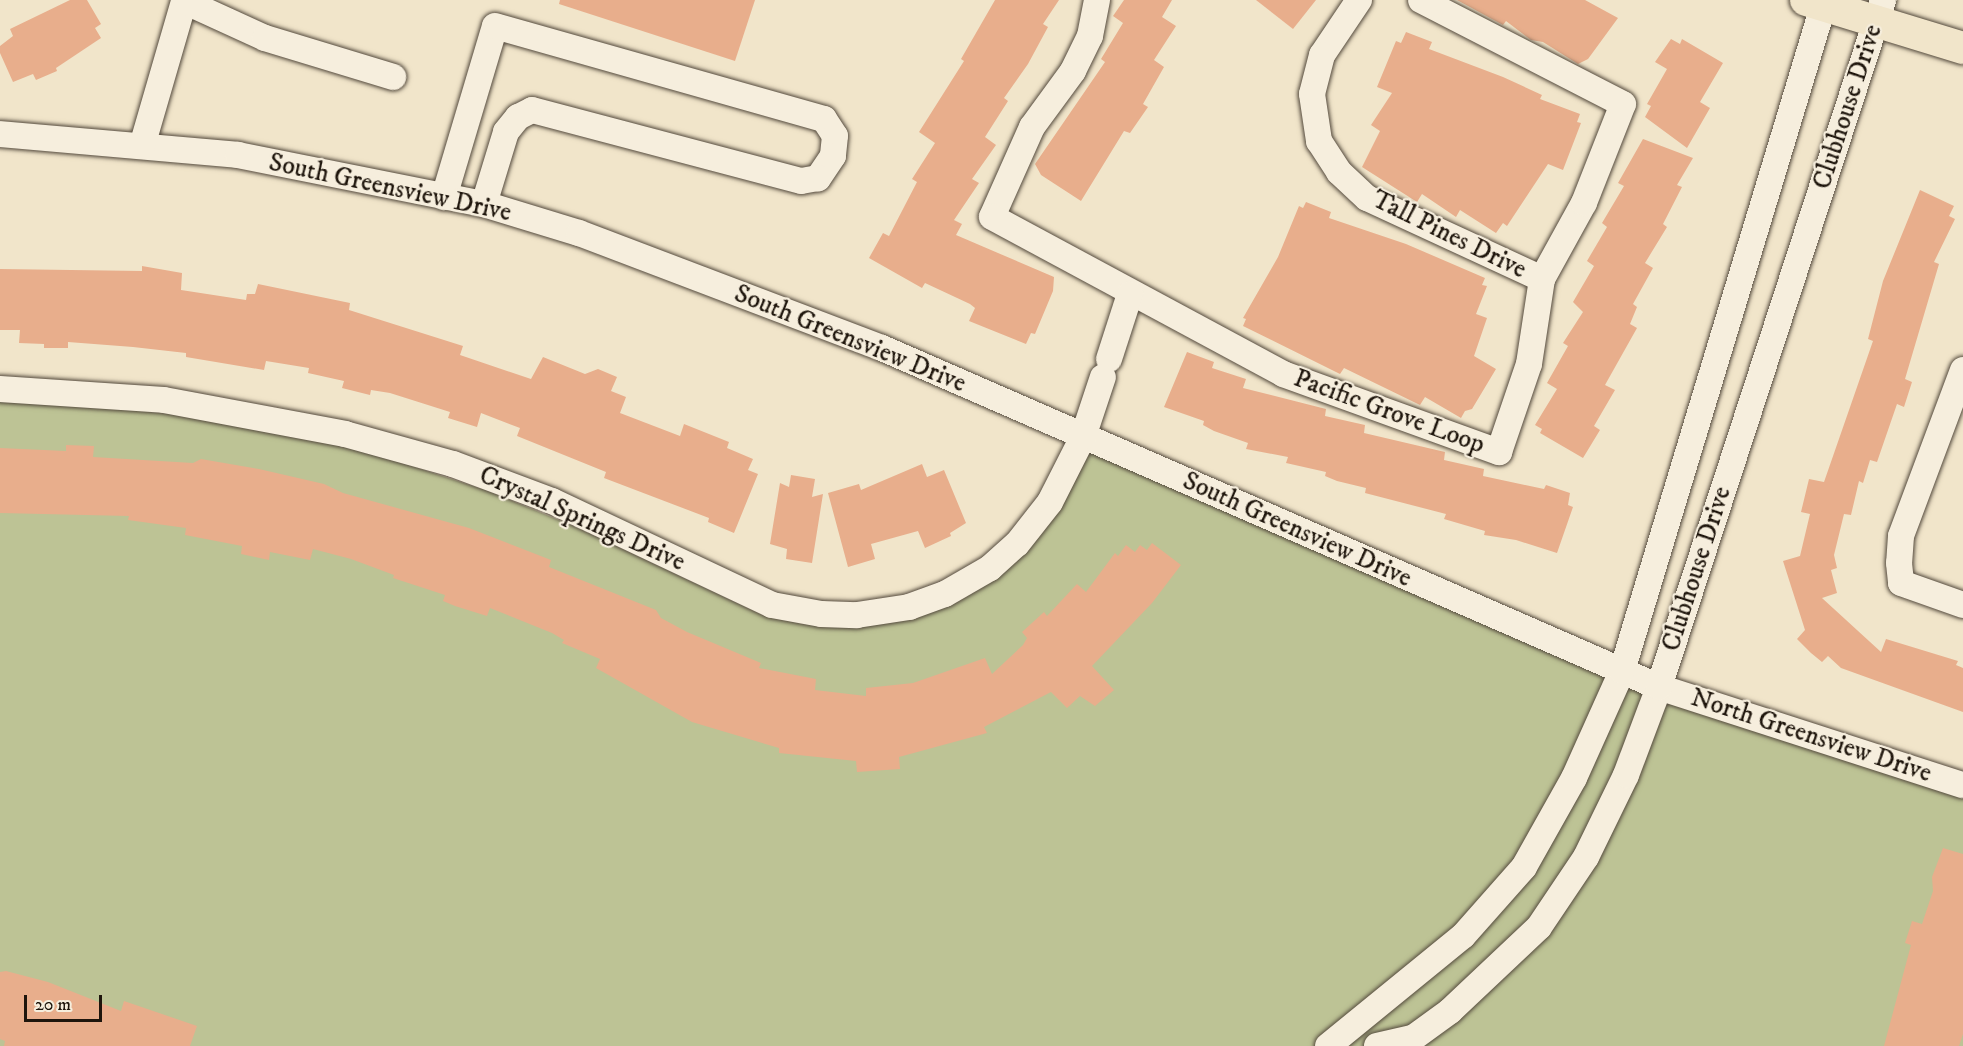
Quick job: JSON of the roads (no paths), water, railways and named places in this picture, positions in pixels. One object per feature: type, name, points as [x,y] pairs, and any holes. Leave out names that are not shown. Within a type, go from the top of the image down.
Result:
[{"type":"main road","points":[[1818,2],[1879,11],[1963,48]]},
{"type":"street","points":[[142,146],[185,0],[265,38],[393,77]]},
{"type":"street","name":"Pacific Grove Loop","points":[[1097,0],[1090,36],[1072,71],[1032,128],[992,217],[1130,294],[1283,374],[1499,452],[1529,364],[1542,279],[1584,203],[1623,104],[1421,0]]},
{"type":"street","name":"Tall Pines Drive","points":[[1359,0],[1322,55],[1312,93],[1318,141],[1339,172],[1366,198],[1542,279]]},
{"type":"street","name":"Clubhouse Drive","points":[[1328,1046],[1463,936],[1524,867],[1574,778],[1622,671],[1818,2]]},
{"type":"street","name":"Clubhouse Drive","points":[[1377,1046],[1413,1038],[1450,1011],[1539,927],[1591,847],[1626,775],[1659,687],[1879,11]]},
{"type":"street","points":[[444,197],[495,26],[824,119],[835,136],[833,156],[818,178],[801,182],[532,110],[518,117],[506,132],[484,204]]},
{"type":"street","name":"South Greensview Drive","points":[[0,134],[238,155],[484,204],[579,233],[882,348],[1659,687]]},
{"type":"street","points":[[1083,437],[1130,294]]},
{"type":"street","points":[[1963,370],[1901,536],[1901,583],[1963,605]]},
{"type":"street","name":"Crystal Springs Drive","points":[[0,389],[96,394],[229,411],[345,434],[453,464],[564,506],[772,605],[821,615],[877,614],[909,607],[945,594],[990,568],[1033,526],[1050,502],[1083,437]]},
{"type":"street","name":"North Greensview Drive","points":[[1659,687],[1963,784]]}]
